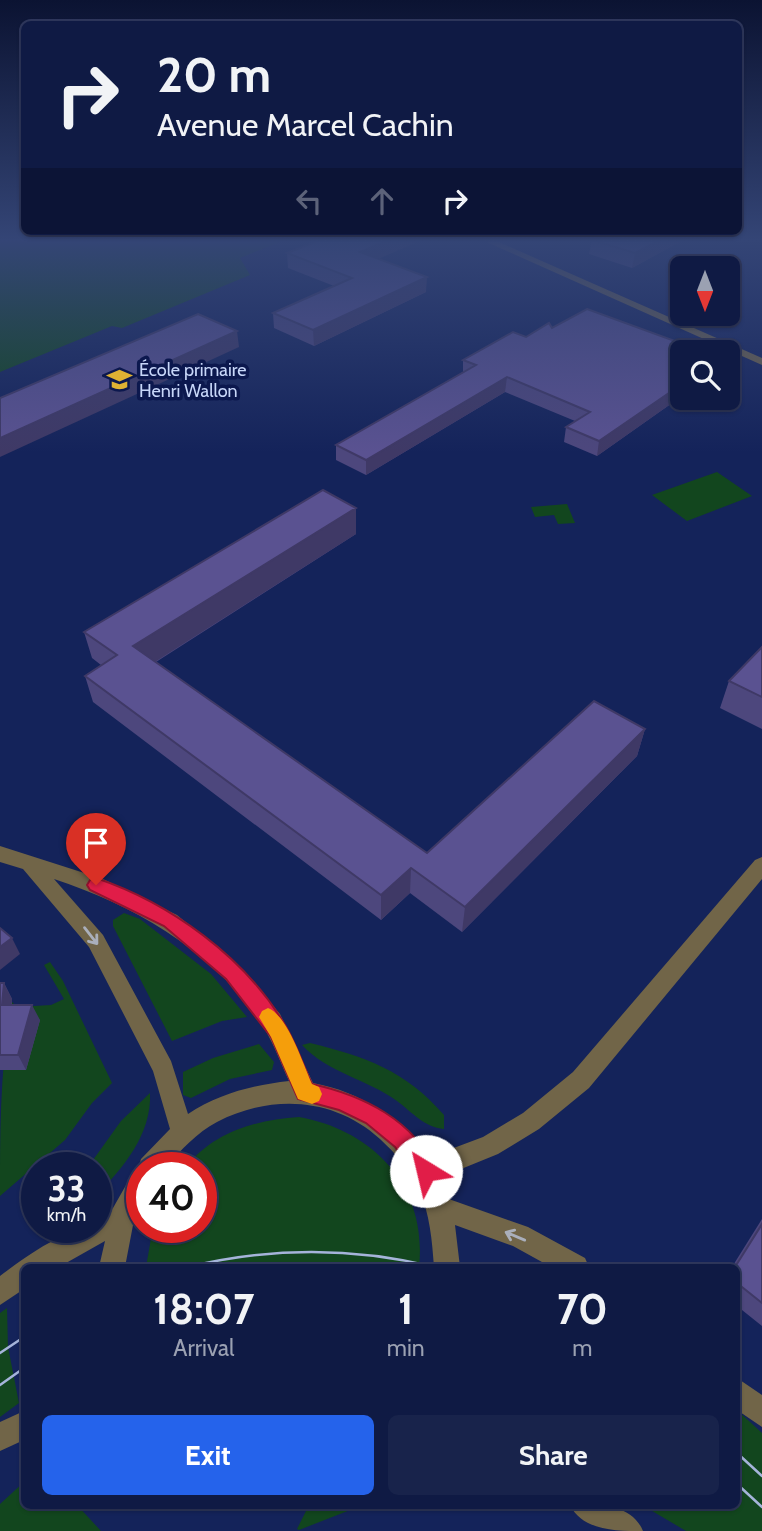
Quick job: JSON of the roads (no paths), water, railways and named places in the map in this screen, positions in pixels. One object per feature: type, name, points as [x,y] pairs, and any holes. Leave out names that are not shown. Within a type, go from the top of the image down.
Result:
[{"type":"street","points":[[646,310],[762,362]]},
{"type":"street","points":[[0,854],[96,885],[170,921],[233,973],[272,1021],[305,1092]]},
{"type":"street","points":[[426,1171],[490,1146],[531,1121],[581,1080],[762,865]]},
{"type":"street","points":[[31,866],[96,942],[163,1068],[182,1132]]},
{"type":"street","points":[[163,1152],[182,1132],[211,1113],[241,1100],[273,1093],[305,1092],[341,1100],[374,1116],[402,1139],[426,1171],[442,1208],[447,1264]]},
{"type":"street","points":[[442,1208],[519,1236],[570,1264]]},
{"type":"street","points":[[113,1264],[126,1209]]},
{"type":"street","points":[[39,1264],[122,1217]]},
{"type":"street","points":[[0,1292],[21,1276]]},
{"type":"street","points":[[740,1395],[762,1413]]},
{"type":"street","points":[[0,1437],[21,1427]]},
{"type":"street","points":[[592,1509],[628,1531]]},
{"type":"tram line","points":[[201,1264],[250,1256],[312,1252],[373,1256],[422,1264]]},
{"type":"tram line","points":[[0,1353],[21,1339]]},
{"type":"tram line","points":[[0,1385],[21,1370]]},
{"type":"tram line","points":[[740,1456],[762,1476]]},
{"type":"tram line","points":[[740,1487],[762,1507]]},
{"type":"place","name":"École primaire Henri Wallon","points":[[119,380]]}]
